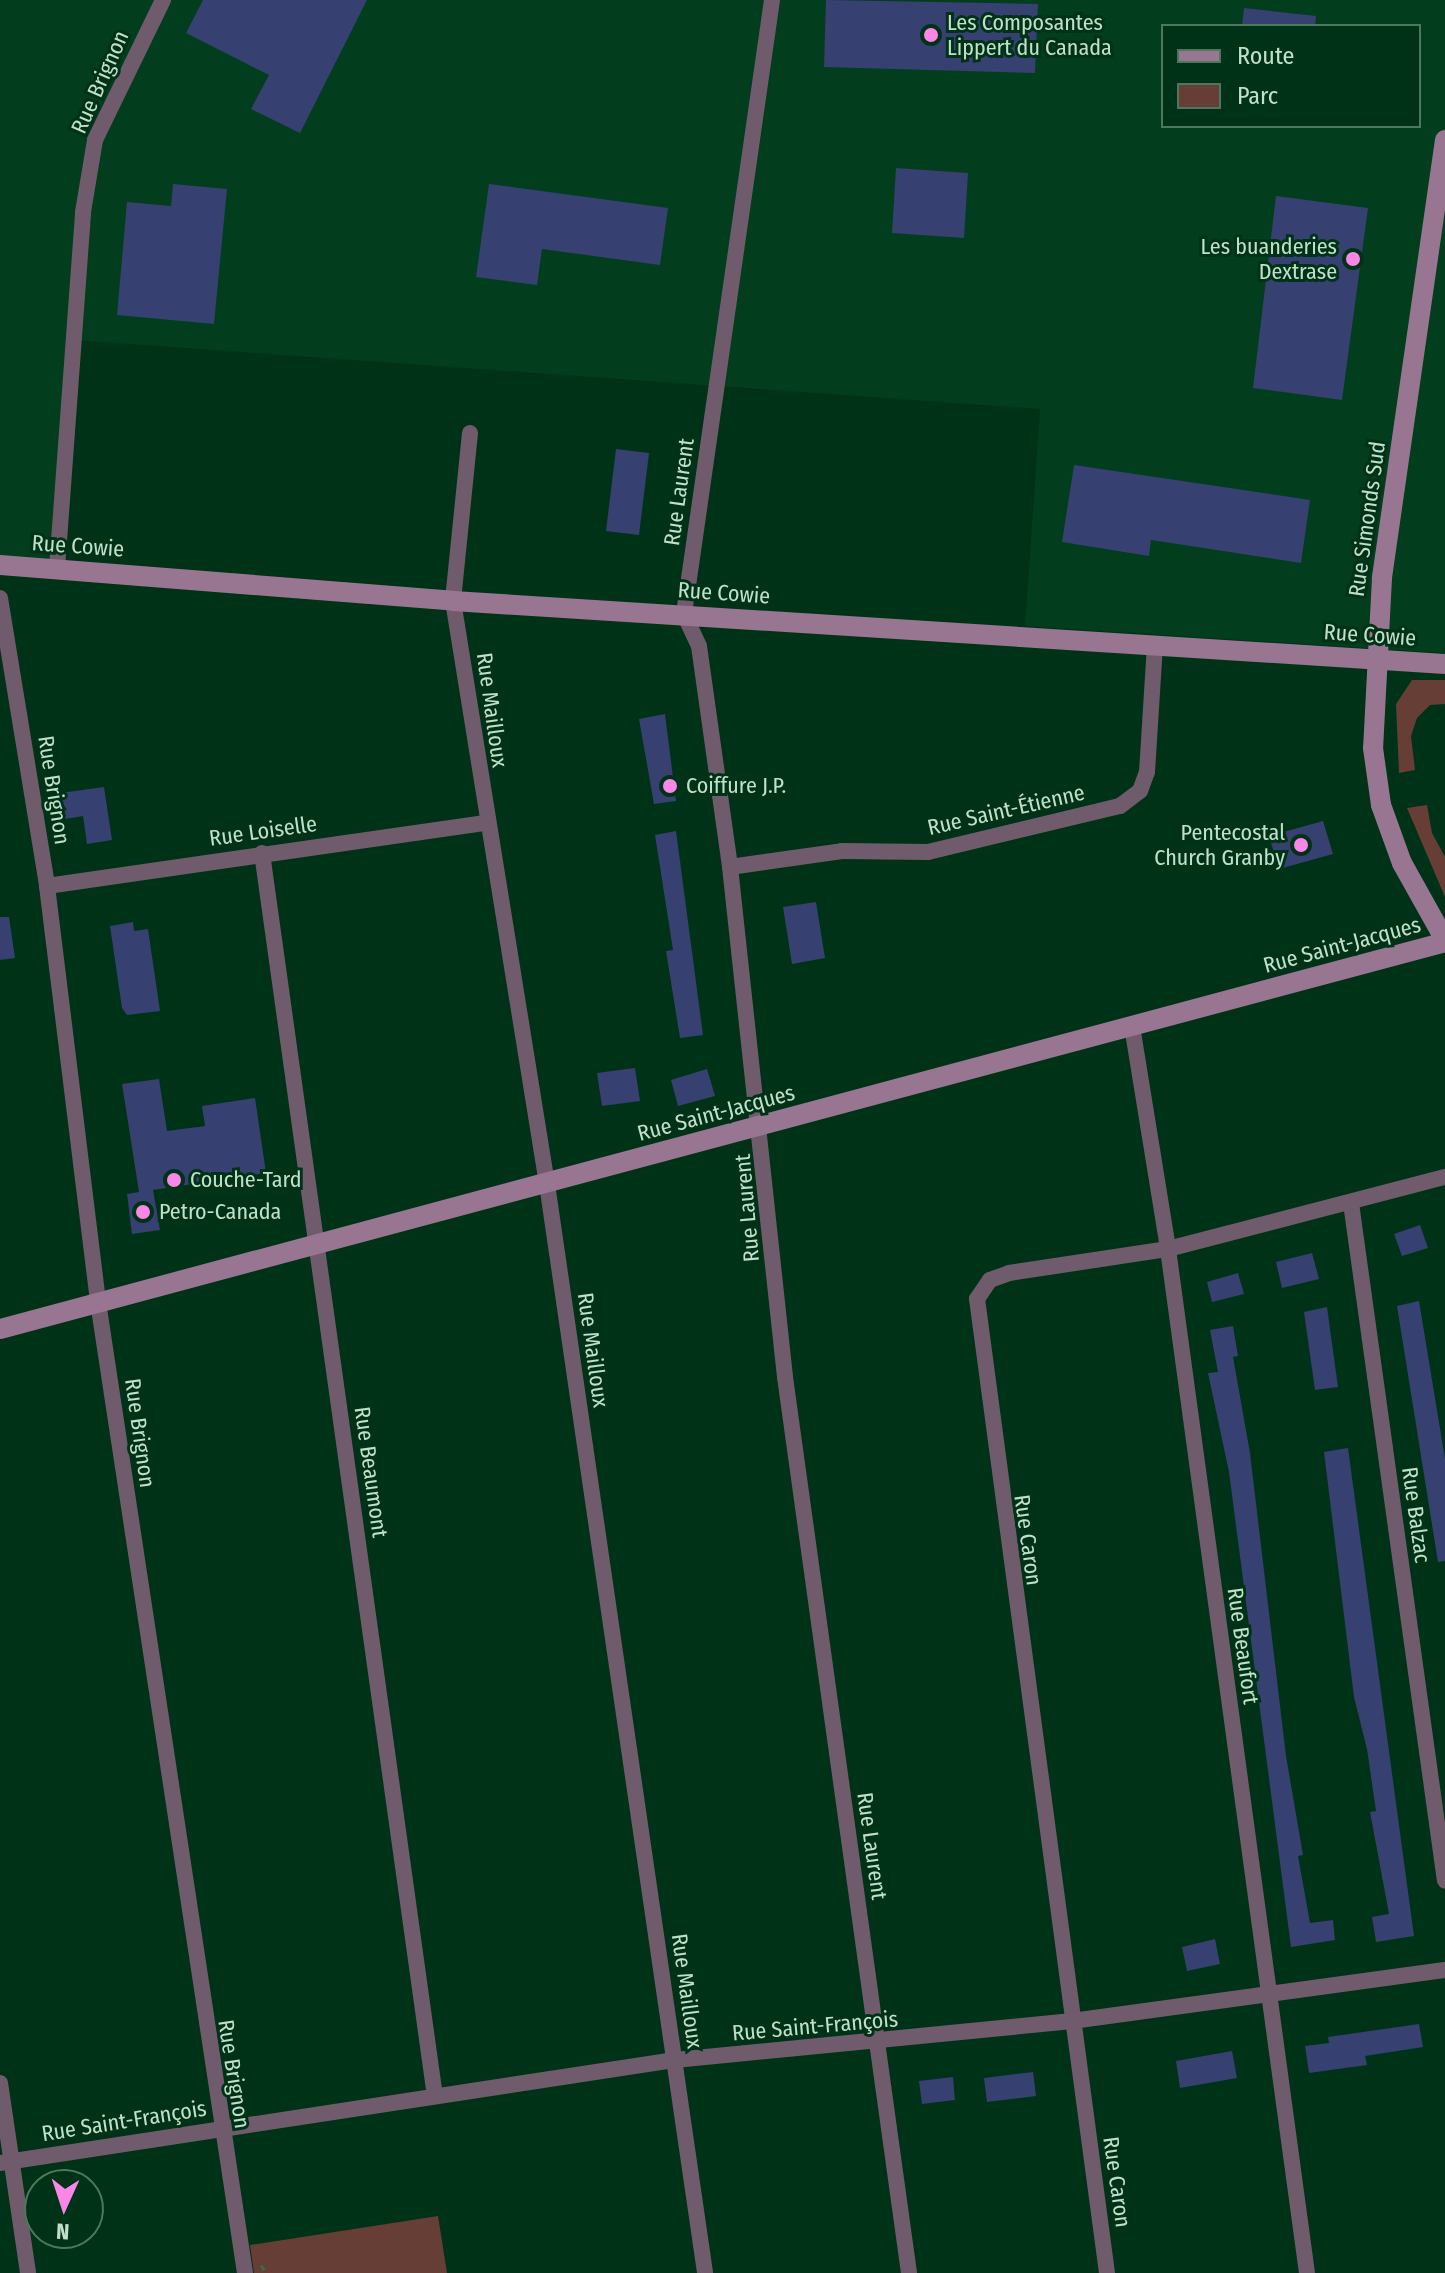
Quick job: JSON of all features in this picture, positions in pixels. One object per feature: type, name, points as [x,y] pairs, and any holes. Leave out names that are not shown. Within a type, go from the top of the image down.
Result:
[{"type":"street","name":"Rue Brignon","points":[[57,568],[83,212],[95,140],[163,0]]},
{"type":"street","name":"Rue Laurent","points":[[772,0],[684,614],[699,646],[730,867],[761,1126],[785,1377],[909,2273]]},
{"type":"street","name":"Rue Simonds Sud","points":[[1445,140],[1382,578],[1373,748],[1381,805],[1402,863],[1445,941]]},
{"type":"street","name":"Rue Mailloux","points":[[470,433],[453,601],[485,823],[547,1184],[705,2273]]},
{"type":"street","name":"Rue Cowie","points":[[0,565],[453,601],[1445,664]]},
{"type":"street","name":"Rue Brignon","points":[[0,598],[47,886],[98,1302],[220,2129],[245,2273]]},
{"type":"street","name":"Rue Saint-Étienne","points":[[730,867],[842,851],[928,852],[1120,806],[1140,791],[1147,772],[1155,646]]},
{"type":"street","name":"Rue Loiselle","points":[[47,886],[485,823]]},
{"type":"street","name":"Rue Beaumont","points":[[262,853],[435,2096]]},
{"type":"street","name":"Rue Saint-Jacques","points":[[0,1329],[1445,941]]},
{"type":"street","name":"Rue Beaufort","points":[[1132,1026],[1168,1249],[1307,2273]]},
{"type":"street","name":"Rue Caron","points":[[1107,2273],[977,1299],[990,1280],[1009,1273],[1168,1249],[1445,1177]]},
{"type":"street","name":"Rue Balzac","points":[[1351,1203],[1445,1881]]},
{"type":"street","name":"Rue Saint-François","points":[[6,2162],[675,2060],[877,2043],[1072,2021],[1445,1970]]},
{"type":"street","points":[[0,2083],[6,2162],[28,2273]]},
{"type":"shaded area","points":[[0,0],[1445,0],[1445,653],[1025,626],[1040,409],[73,340],[57,568],[0,565]]},
{"type":"green space","points":[[1412,680],[1445,680],[1445,704],[1430,705],[1417,718],[1411,736],[1415,770],[1399,773],[1396,704]]},
{"type":"green space","points":[[1427,805],[1432,833],[1445,857],[1445,897],[1407,808]]},
{"type":"green space","points":[[438,2216],[447,2273],[254,2273],[250,2245]]},
{"type":"building","points":[[203,0],[367,0],[300,133],[251,109],[269,75],[186,33]]},
{"type":"building","name":"Les Composantes Lippert du Canada","points":[[826,0],[1038,4],[1035,73],[824,67]]},
{"type":"building","points":[[1244,8],[1316,16],[1315,24],[1242,24]]},
{"type":"building","points":[[896,168],[968,173],[964,238],[892,233]]},
{"type":"building","points":[[173,184],[227,189],[214,324],[117,315],[127,202],[171,206]]},
{"type":"building","points":[[489,184],[668,208],[660,265],[542,249],[537,285],[476,277]]},
{"type":"building","points":[[1276,196],[1368,208],[1342,400],[1253,388]]},
{"type":"building","points":[[616,449],[649,453],[639,535],[606,531]]},
{"type":"building","points":[[1074,465],[1310,500],[1301,563],[1151,540],[1149,556],[1062,542]]},
{"type":"building","points":[[665,714],[676,801],[654,804],[639,719]]},
{"type":"building","points":[[104,787],[112,840],[87,844],[83,816],[65,819],[61,793]]},
{"type":"building","name":"Pentecostal Church Granby","points":[[1323,821],[1333,854],[1279,869],[1269,836]]},
{"type":"building","points":[[676,831],[703,1035],[680,1038],[666,951],[673,950],[655,835]]},
{"type":"building","points":[[816,902],[825,958],[792,964],[783,907]]},
{"type":"building","points":[[0,917],[9,917],[15,958],[0,960]]},
{"type":"building","points":[[133,922],[134,931],[148,929],[160,1011],[127,1015],[122,1008],[110,926]]},
{"type":"building","points":[[635,1068],[640,1101],[602,1106],[597,1073]]},
{"type":"building","points":[[707,1069],[715,1096],[678,1106],[671,1080]]},
{"type":"building","points":[[159,1079],[167,1131],[205,1126],[202,1106],[255,1098],[266,1173],[153,1190],[160,1230],[132,1234],[127,1194],[139,1192],[122,1084]]},
{"type":"building","points":[[1420,1225],[1428,1248],[1402,1256],[1394,1234]]},
{"type":"building","points":[[1312,1253],[1319,1279],[1282,1288],[1276,1262]]},
{"type":"building","points":[[1238,1273],[1244,1294],[1212,1302],[1207,1282]]},
{"type":"building","points":[[1419,1301],[1445,1459],[1445,1561],[1438,1562],[1397,1306]]},
{"type":"building","points":[[1327,1307],[1338,1387],[1315,1390],[1304,1312]]},
{"type":"building","points":[[1233,1326],[1238,1356],[1233,1357],[1250,1453],[1286,1756],[1303,1855],[1298,1856],[1310,1923],[1333,1920],[1335,1940],[1291,1947],[1229,1472],[1208,1373],[1218,1372],[1210,1330]]},
{"type":"building","points":[[1348,1448],[1414,1936],[1376,1942],[1372,1917],[1389,1914],[1370,1812],[1376,1811],[1367,1749],[1354,1697],[1324,1452]]},
{"type":"building","points":[[1215,1939],[1220,1964],[1187,1971],[1182,1947]]},
{"type":"building","points":[[1419,2024],[1423,2047],[1365,2056],[1367,2065],[1309,2073],[1305,2046],[1329,2043],[1328,2037]]},
{"type":"building","points":[[1232,2051],[1237,2078],[1180,2088],[1176,2061]]},
{"type":"building","points":[[1033,2072],[1036,2096],[987,2102],[984,2078]]},
{"type":"building","points":[[953,2077],[955,2100],[922,2104],[919,2081]]},
{"type":"place","name":"Les Composantes Lippert du Canada","points":[[931,35]]},
{"type":"place","name":"Les buanderies Dextrase","points":[[1353,259]]},
{"type":"place","name":"Coiffure J.P.","points":[[670,786]]},
{"type":"place","name":"Pentecostal Church Granby","points":[[1301,845]]},
{"type":"place","name":"Couche-Tard","points":[[174,1180]]},
{"type":"place","name":"Petro-Canada","points":[[143,1212]]}]
